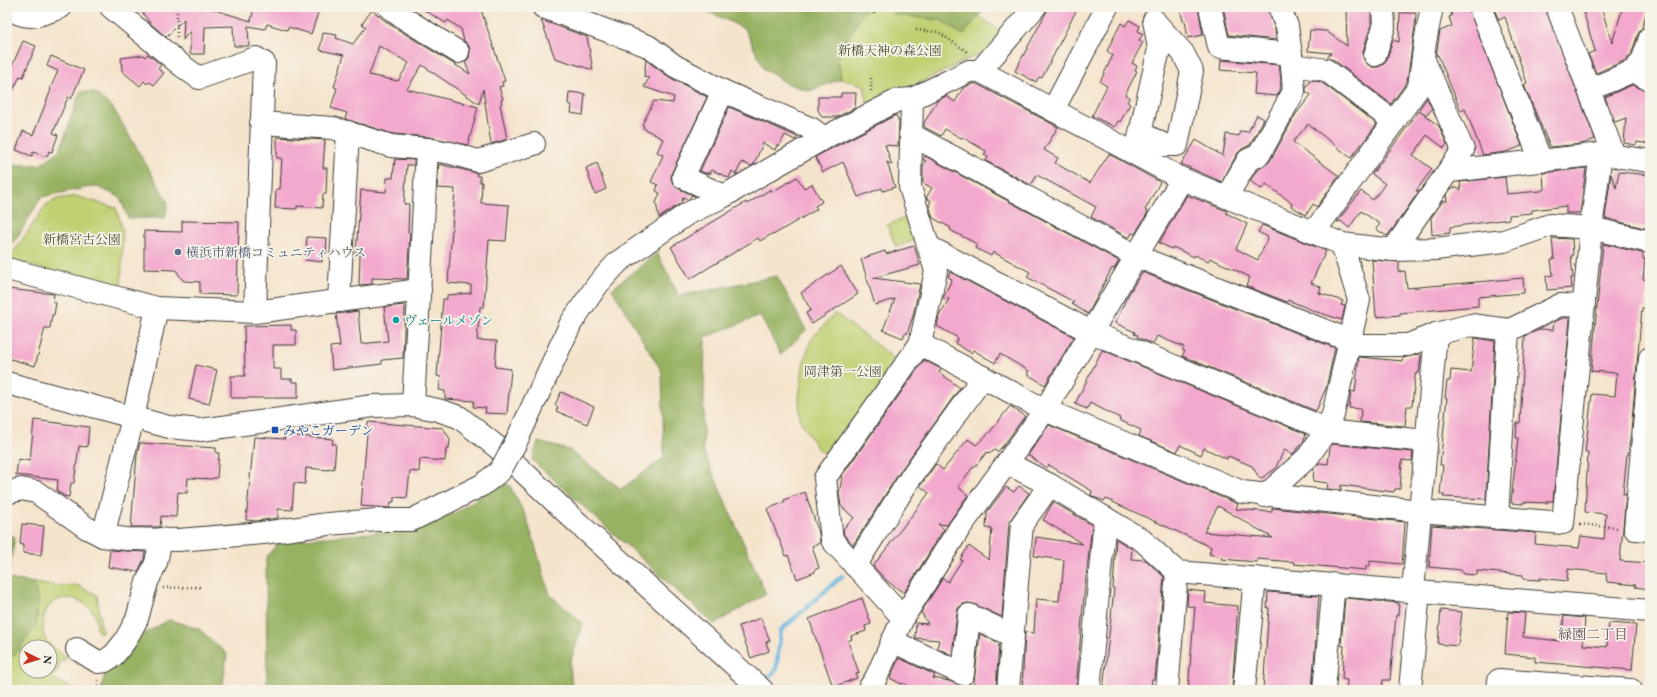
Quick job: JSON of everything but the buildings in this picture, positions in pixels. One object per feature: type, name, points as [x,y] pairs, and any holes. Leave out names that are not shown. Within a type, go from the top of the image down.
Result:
[{"type":"street","points":[[9,7],[14,12],[23,16],[32,17],[62,7]]},
{"type":"street","points":[[111,7],[183,61],[199,78],[256,58],[264,63],[255,312]]},
{"type":"street","points":[[389,7],[396,13],[458,52]]},
{"type":"street","points":[[543,7],[648,46],[675,66],[724,91],[812,129],[824,138]]},
{"type":"street","points":[[980,71],[1036,7]]},
{"type":"street","points":[[1053,110],[1107,7]]},
{"type":"street","points":[[1210,7],[1219,47],[1292,59],[1326,70],[1394,122]]},
{"type":"street","points":[[1231,191],[1248,160],[1259,155],[1294,91],[1292,59],[1287,26],[1279,7]]},
{"type":"street","points":[[1375,55],[1384,28],[1383,7]]},
{"type":"street","points":[[1314,232],[1419,87],[1432,7]]},
{"type":"street","points":[[1480,7],[1541,161]]},
{"type":"street","points":[[920,344],[1045,410],[1242,492],[1265,496],[1420,511],[1564,523],[1591,228],[1607,154],[1589,90],[1557,7]]},
{"type":"street","points":[[1136,154],[1159,49],[1153,14]]},
{"type":"street","points":[[1141,133],[1164,145],[1177,145],[1192,71],[1183,53],[1153,14]]},
{"type":"street","points":[[1589,90],[1642,75],[1642,62],[1650,38]]},
{"type":"street","points":[[1393,250],[1450,171],[1463,150],[1423,58]]},
{"type":"street","points":[[7,493],[21,489],[36,492],[87,528],[103,536],[126,539],[178,540],[263,533],[328,524],[412,520],[482,485],[500,471],[516,442],[572,323],[598,284],[618,262],[687,214],[724,196],[824,138],[898,100],[912,99],[969,71],[980,71],[1182,179],[1231,191],[1314,232],[1342,244],[1393,250],[1435,249],[1504,241],[1550,225],[1591,228],[1650,242]]},
{"type":"street","points":[[724,91],[683,177],[724,196]]},
{"type":"street","points":[[903,618],[832,540],[825,478],[920,344],[936,271],[910,187],[910,134],[912,99]]},
{"type":"street","points":[[261,123],[333,128],[391,146],[451,152],[478,161],[534,144]]},
{"type":"street","points":[[339,301],[348,132]]},
{"type":"street","points":[[910,134],[1136,256],[1361,345],[1408,345],[1436,334],[1471,325],[1508,330],[1560,305],[1584,306]]},
{"type":"street","points":[[413,405],[427,149]]},
{"type":"street","points":[[1450,171],[1607,154],[1650,161]]},
{"type":"street","points":[[868,690],[876,678],[903,618],[959,529],[1045,410],[1182,179]]},
{"type":"street","points":[[1265,496],[1308,456],[1326,429],[1333,415],[1359,300],[1342,244]]},
{"type":"street","points":[[929,247],[1091,332],[1326,429],[1335,432],[1426,441]]},
{"type":"street","points":[[7,269],[157,308],[255,312],[420,290]]},
{"type":"street","points":[[103,536],[133,418],[157,308]]},
{"type":"street","points":[[1497,518],[1508,330]]},
{"type":"street","points":[[1410,690],[1420,511],[1436,334]]},
{"type":"street","points":[[1642,529],[1650,358]]},
{"type":"street","points":[[855,566],[911,477],[983,377]]},
{"type":"street","points":[[7,383],[169,427],[202,430],[373,406],[413,405],[438,410],[459,417],[498,447],[568,514],[762,690]]},
{"type":"street","points":[[1007,463],[1050,485],[1142,540],[1178,572],[1650,611]]},
{"type":"street","points":[[1008,690],[1022,524],[1050,485]]},
{"type":"street","points":[[1089,690],[1105,518]]},
{"type":"street","points":[[77,649],[98,662],[105,661],[114,655],[125,641],[137,619],[145,589],[156,563],[162,539]]},
{"type":"street","points":[[1167,690],[1178,572]]},
{"type":"street","points":[[1244,690],[1255,578]]},
{"type":"street","points":[[1324,690],[1334,584]]},
{"type":"street","points":[[892,641],[963,674],[969,615],[1013,636]]},
{"type":"street","points":[[1498,690],[1499,680],[1578,688],[1631,690]]},
{"type":"path","points":[[177,7],[177,40],[183,61]]},
{"type":"path","points":[[874,14],[875,7]]},
{"type":"path","points":[[916,30],[938,32],[969,52],[980,71]]},
{"type":"path","points":[[1564,523],[1642,529]]},
{"type":"path","points":[[145,589],[202,586]]},
{"type":"green space","points":[[699,7],[869,7],[861,14],[838,58],[841,79],[809,91],[786,83],[764,69],[745,29]]},
{"type":"green space","name":"新橋天神の森公園","points":[[803,7],[986,7],[979,16],[1003,33],[985,55],[977,55],[868,108],[864,85],[841,79],[838,58]]},
{"type":"green space","points":[[894,7],[986,7],[963,35],[940,20],[894,15]]},
{"type":"green space","points":[[80,92],[94,92],[113,108],[168,202],[165,218],[128,218],[120,197],[95,186],[41,197],[17,238],[7,247],[7,161],[9,165],[40,165],[60,150]]},
{"type":"green space","name":"新橋宮古公園","points":[[76,196],[116,208],[123,231],[121,292],[9,259],[46,205],[57,199]]},
{"type":"green space","points":[[912,215],[921,238],[896,247],[887,225]]},
{"type":"green space","points":[[657,253],[679,296],[777,276],[806,330],[781,355],[760,316],[705,337],[703,451],[766,594],[714,624],[532,460],[538,442],[569,450],[621,489],[664,458],[662,372],[612,289]]},
{"type":"green space","name":"岡津第一公園","points":[[835,313],[899,362],[831,457],[817,448],[800,420],[799,398],[803,364],[811,340]]},
{"type":"green space","points":[[501,482],[510,486],[527,519],[550,595],[583,624],[570,663],[572,690],[267,690],[266,557],[280,541],[416,529],[457,512]]},
{"type":"green space","points":[[7,534],[15,537],[8,579],[34,583],[38,603],[36,625],[26,639],[18,639],[18,651],[7,662]]},
{"type":"green space","points":[[34,583],[56,586],[77,585],[97,595],[102,633],[97,631],[97,623],[94,613],[85,604],[78,600],[69,598],[54,602],[48,607],[44,614],[43,628],[46,639],[23,639],[38,603]]},
{"type":"green space","points":[[169,620],[199,629],[227,654],[222,690],[101,690],[110,653]]},
{"type":"green space","points":[[18,651],[18,679],[54,679],[75,690],[37,690],[7,687],[7,662]]},
{"type":"green space","points":[[58,651],[65,656],[65,660],[59,661],[58,670]]},
{"type":"waterway","points":[[767,679],[776,670],[781,630],[842,576]]},
{"type":"place","name":"横浜市新橋コミュニティハウス","points":[[178,252]]},
{"type":"place","name":"ヴェールメゾン","points":[[396,320]]},
{"type":"place","name":"みやこガーデン","points":[[275,430]]},
{"type":"district","name":"緑園二丁目","points":[[1593,634]]}]
